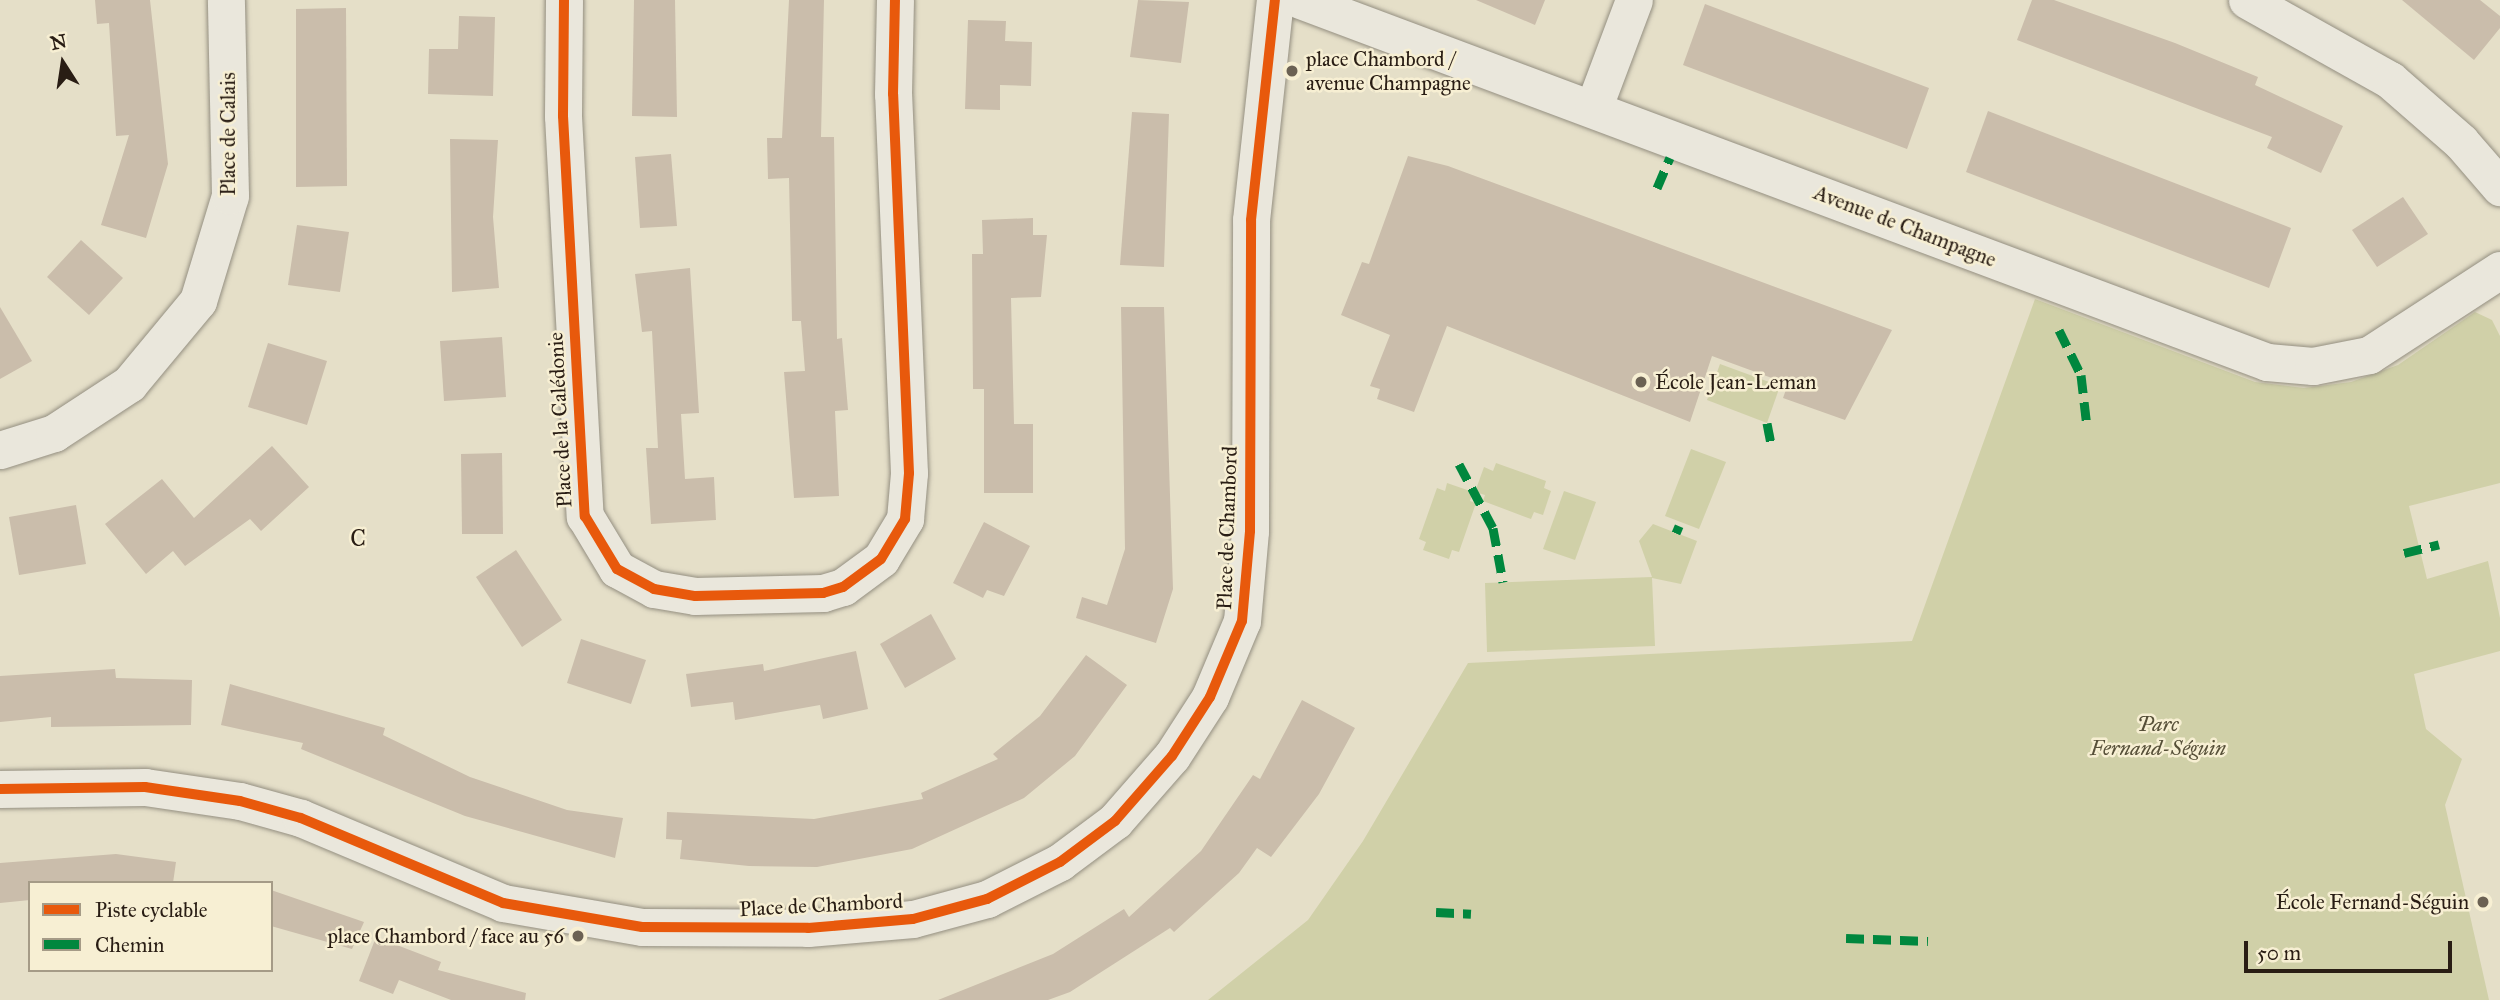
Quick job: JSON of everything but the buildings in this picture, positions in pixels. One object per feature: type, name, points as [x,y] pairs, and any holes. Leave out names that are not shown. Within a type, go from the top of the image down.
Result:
[{"type":"street","name":"Place de Calais","points":[[0,450],[54,433],[120,391],[177,334],[198,301],[229,196],[226,0]]},
{"type":"street","name":"Place de la Calédonie","points":[[564,0],[563,116],[584,516],[617,569],[653,589],[695,596],[843,587],[881,559],[905,519],[909,473],[893,94],[895,0]]},
{"type":"street","name":"Place de Chambord","points":[[0,789],[145,787],[240,801],[301,818],[503,902],[642,927],[808,928],[912,919],[987,899],[1060,862],[1115,821],[1159,774],[1210,696],[1240,630],[1250,531],[1251,220],[1275,0]]},
{"type":"street","name":"Avenue de Champagne","points":[[1300,0],[2267,362],[2314,366],[2369,355],[2500,270]]},
{"type":"street","points":[[1593,109],[1634,0]]},
{"type":"street","points":[[2247,0],[2390,80],[2454,135],[2500,187]]},
{"type":"green space","name":"Parc Fernand-Séguin","points":[[2035,299],[2255,382],[2304,388],[2351,382],[2398,365],[2475,312],[2492,320],[2500,336],[2500,483],[2409,506],[2427,579],[2488,561],[2500,618],[2500,651],[2414,674],[2426,729],[2462,759],[2445,805],[2489,1000],[1208,1000],[1308,920],[1363,841],[1468,663],[1912,641]]},
{"type":"green space","points":[[1720,364],[1780,386],[1767,423],[1707,400]]},
{"type":"green space","points":[[1691,449],[1726,462],[1699,529],[1665,516]]},
{"type":"green space","points":[[1496,463],[1546,481],[1544,488],[1551,491],[1543,515],[1534,512],[1531,519],[1483,501],[1485,495],[1475,492],[1484,467],[1493,471]]},
{"type":"green space","points":[[1447,483],[1473,492],[1470,501],[1476,503],[1459,552],[1452,550],[1449,559],[1423,550],[1426,542],[1419,539],[1437,488],[1445,491]]},
{"type":"green space","points":[[1564,491],[1596,502],[1575,560],[1543,549]]},
{"type":"green space","points":[[1653,524],[1697,541],[1681,584],[1652,578],[1655,646],[1487,652],[1485,583],[1652,577],[1639,541]]},
{"type":"marked path","points":[[1657,188],[1670,158]]},
{"type":"marked path","points":[[2059,330],[2081,375],[2087,427]]},
{"type":"marked path","points":[[1767,423],[1772,448]]},
{"type":"marked path","points":[[1459,464],[1493,528],[1503,582]]},
{"type":"marked path","points":[[1676,533],[1679,526]]},
{"type":"marked path","points":[[2404,553],[2439,544]]},
{"type":"marked path","points":[[1436,912],[1471,914]]},
{"type":"marked path","points":[[1846,938],[1928,941]]},
{"type":"cycle path","points":[[564,0],[563,116],[585,516],[617,569],[654,589],[695,596],[823,593],[843,587],[881,559],[905,519],[909,473],[893,94],[895,0]]},
{"type":"cycle path","points":[[0,789],[145,787],[240,801],[301,818],[503,903],[642,927],[808,928],[913,919],[987,899],[1060,862],[1115,821],[1172,756],[1210,697],[1242,621],[1250,531],[1251,220],[1275,0]]},
{"type":"place","name":"place Chambord / avenue Champagne","points":[[1292,71]]},
{"type":"place","name":"École Jean-Leman","points":[[1641,382]]},
{"type":"place","name":"École Fernand-Séguin","points":[[2483,902]]},
{"type":"place","name":"place Chambord / face au 56","points":[[578,936]]},
{"type":"district","name":"C","points":[[359,538]]}]
